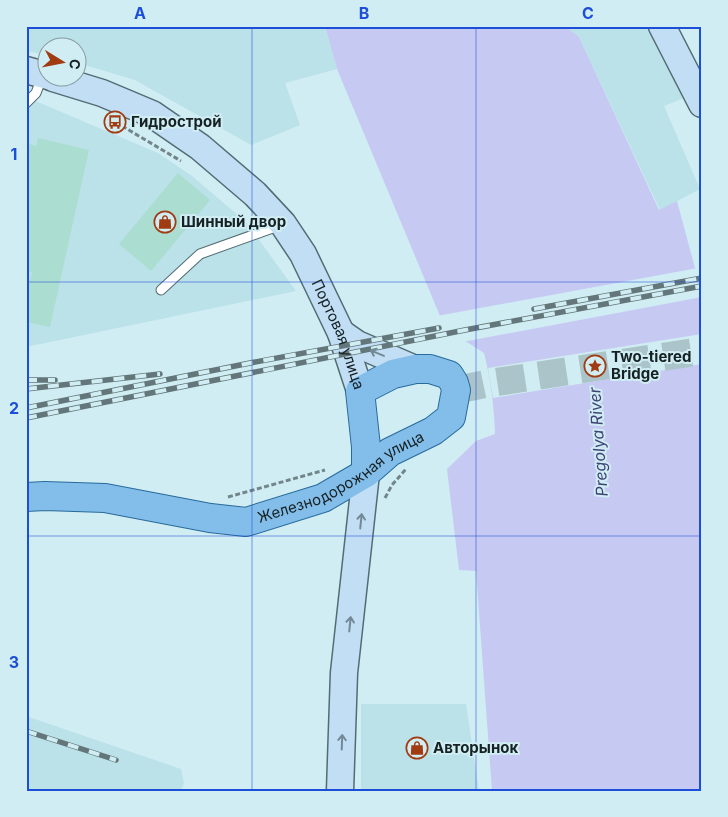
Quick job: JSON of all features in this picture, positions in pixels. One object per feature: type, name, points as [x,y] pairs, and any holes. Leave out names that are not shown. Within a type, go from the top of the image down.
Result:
[{"type":"main road","points":[[662,26],[702,104]]},
{"type":"main road","name":"Портовая улица","points":[[87,88],[132,105],[171,126],[225,167],[255,194],[283,224],[303,254],[341,333],[360,391],[366,447],[366,473],[344,673],[340,791]]},
{"type":"main road","name":"Железнодорожная улица","points":[[26,497],[105,498],[210,518],[246,522],[323,498],[366,473],[390,452],[433,432],[451,417],[456,390],[454,383],[448,375],[430,369],[415,368],[356,344],[341,333]]},
{"type":"main road","name":"Железнодорожная улица","points":[[360,391],[394,374],[415,368]]},
{"type":"lane","points":[[26,103],[36,93],[38,87]]},
{"type":"lane","points":[[160,290],[200,254],[283,224]]},
{"type":"path","points":[[116,122],[187,165]]},
{"type":"path","points":[[384,500],[392,484],[409,468]]},
{"type":"path","points":[[224,498],[330,469]]},
{"type":"shaded area","points":[[26,26],[325,26],[337,69],[285,83],[300,125],[251,145],[135,80],[88,66],[88,38],[38,38],[38,53],[26,51]]},
{"type":"shaded area","points":[[565,26],[651,26],[689,96],[664,106],[700,189],[660,210],[579,37]]},
{"type":"shaded area","name":"Гидрострой","points":[[26,97],[158,153],[192,176],[246,222],[296,291],[26,347]]},
{"type":"shaded area","name":"Авторынок","points":[[361,704],[466,704],[479,791],[361,791]]},
{"type":"shaded area","points":[[26,716],[181,769],[184,783],[181,791],[26,791]]},
{"type":"water","name":"Pregolya River","points":[[325,26],[565,26],[579,37],[659,210],[677,201],[702,294],[702,791],[492,791],[476,571],[459,570],[447,469],[476,441],[495,434],[492,393],[484,353],[445,328],[337,69]]},
{"type":"pier","points":[[698,268],[702,284],[702,297],[462,342],[443,330],[437,316]]},
{"type":"pier","name":"Two-tiered Bridge","points":[[702,334],[702,364],[493,398],[488,368]]},
{"type":"building","points":[[38,138],[89,150],[50,327],[26,322],[26,298],[32,272],[26,271],[26,143],[36,146]]},
{"type":"building","name":"Шинный двор","points":[[178,173],[210,200],[151,271],[119,244]]},
{"type":"tunnel","points":[[456,390],[490,383],[702,351]]},
{"type":"railway","points":[[534,309],[702,278]]},
{"type":"railway","points":[[26,418],[465,330],[702,286]]},
{"type":"railway","points":[[26,408],[250,363],[439,328]]},
{"type":"railway","points":[[26,389],[160,374]]},
{"type":"railway","points":[[26,380],[55,380]]},
{"type":"railway","points":[[26,731],[116,760]]},
{"type":"place","name":"Гидрострой","points":[[115,122]]},
{"type":"place","name":"Шинный двор","points":[[165,222]]},
{"type":"place","name":"Two-tiered Bridge","points":[[595,366]]},
{"type":"place","name":"Авторынок","points":[[417,748]]}]
